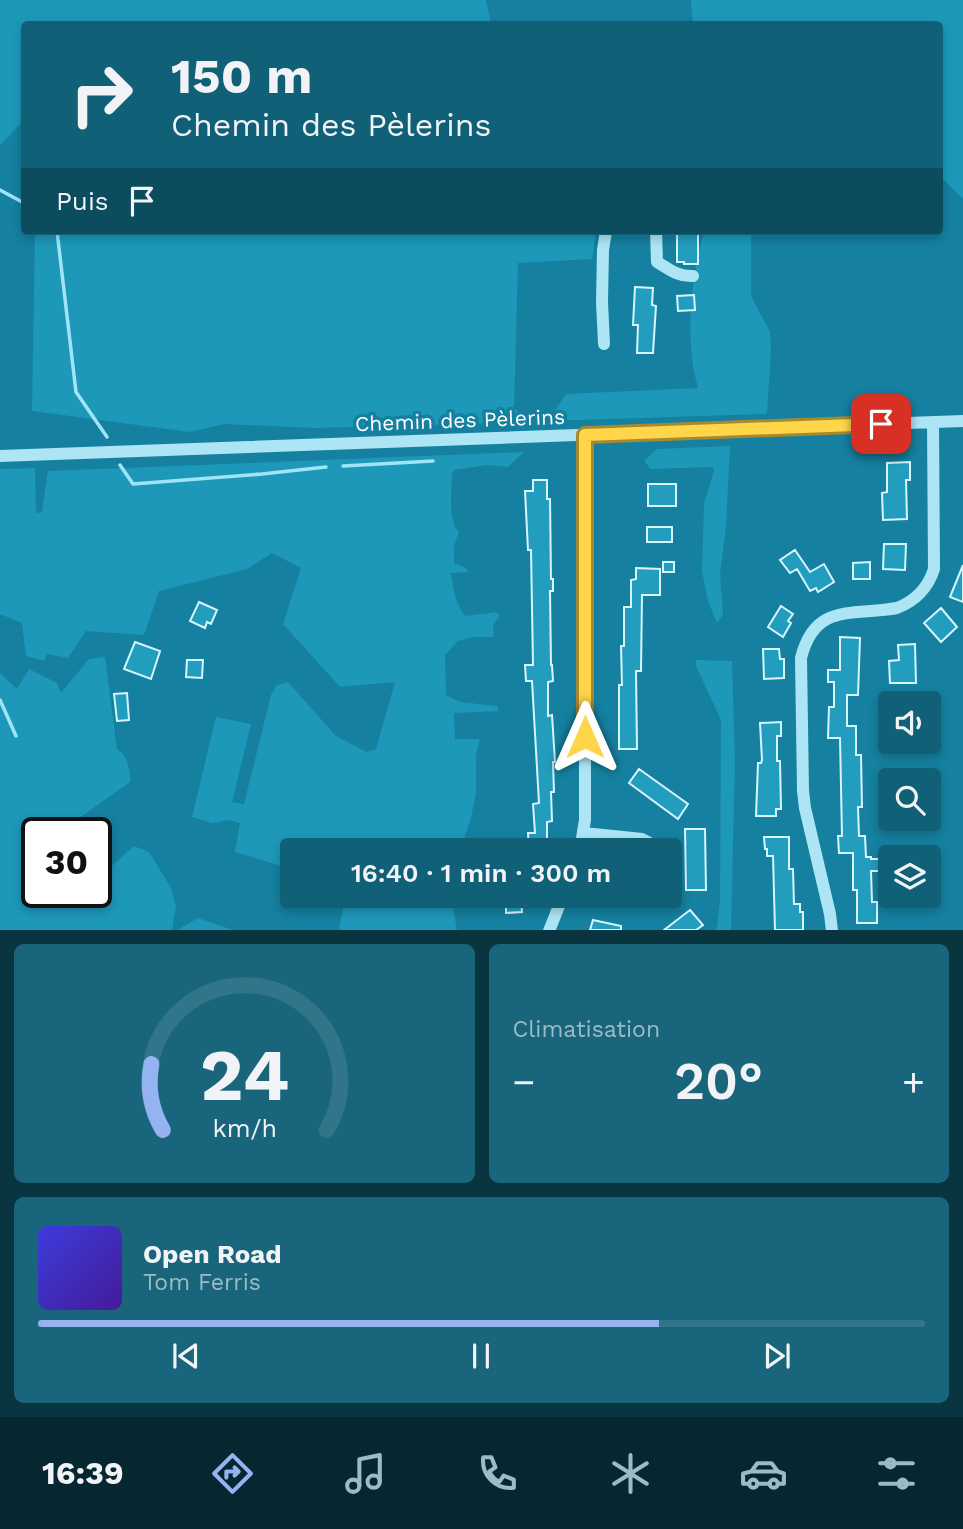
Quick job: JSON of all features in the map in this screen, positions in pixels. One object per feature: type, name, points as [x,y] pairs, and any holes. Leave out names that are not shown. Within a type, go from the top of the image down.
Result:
[{"type":"street","points":[[604,344],[602,302],[605,235]]},
{"type":"street","points":[[656,235],[657,262],[677,274],[693,276]]},
{"type":"street","name":"Chemin des Pèlerins","points":[[0,456],[963,421]]},
{"type":"street","points":[[832,930],[805,808],[801,658],[809,636],[826,620],[840,613],[906,605],[922,592],[931,579],[934,569],[933,422]]},
{"type":"street","points":[[583,838],[585,435]]},
{"type":"street","points":[[584,833],[632,838]]},
{"type":"street","points":[[549,930],[558,908]]},
{"type":"shaded area","points":[[0,0],[486,0],[490,21],[21,21],[21,123],[0,145]]},
{"type":"shaded area","points":[[691,0],[963,0],[963,199],[943,179],[943,21],[693,21]]},
{"type":"shaded area","points":[[35,235],[595,235],[592,259],[518,263],[514,409],[541,422],[315,428],[225,424],[190,432],[32,411]]},
{"type":"shaded area","points":[[703,235],[751,235],[751,296],[770,332],[767,414],[548,421],[566,394],[698,388],[690,329],[696,270]]},
{"type":"shaded area","points":[[730,446],[726,527],[720,573],[723,615],[717,623],[708,601],[702,571],[704,503],[713,467],[651,469],[644,461],[657,449]]},
{"type":"shaded area","points":[[524,452],[508,467],[486,465],[454,470],[452,474],[452,513],[459,533],[454,545],[454,563],[469,572],[451,573],[457,601],[465,616],[497,612],[500,616],[493,625],[494,637],[473,637],[458,641],[445,655],[446,695],[460,702],[497,706],[499,711],[454,713],[455,739],[480,739],[476,754],[476,793],[466,838],[280,838],[280,865],[235,852],[240,823],[230,820],[212,823],[192,817],[216,717],[251,724],[232,802],[244,804],[271,695],[277,685],[288,682],[336,736],[367,752],[376,749],[395,682],[340,687],[283,624],[301,568],[272,553],[247,569],[159,591],[144,635],[86,631],[68,658],[47,654],[44,661],[26,656],[22,623],[0,614],[0,469],[35,468],[36,513],[42,512],[48,471]]},
{"type":"shaded area","points":[[105,657],[117,749],[128,763],[130,782],[81,817],[21,817],[21,908],[112,908],[112,866],[134,846],[149,852],[171,888],[176,906],[172,930],[0,930],[0,673],[17,689],[29,669],[57,683],[61,693],[89,659]]},
{"type":"shaded area","points":[[696,660],[732,661],[735,761],[731,930],[715,930],[720,901],[721,720],[696,666]]},
{"type":"shaded area","points":[[343,908],[453,908],[457,930],[339,930]]},
{"type":"shaded area","points":[[198,918],[233,930],[177,930]]},
{"type":"building","points":[[677,235],[698,235],[698,264],[677,262]]},
{"type":"building","points":[[635,287],[653,288],[652,305],[656,306],[653,353],[637,353],[638,325],[633,325]]},
{"type":"building","points":[[694,295],[695,310],[678,311],[677,296]]},
{"type":"building","points":[[910,462],[910,480],[906,480],[907,519],[883,520],[882,493],[887,492],[887,463]]},
{"type":"building","points":[[533,480],[547,480],[553,579],[553,591],[550,591],[553,681],[548,682],[548,716],[552,715],[555,762],[554,792],[551,792],[552,821],[547,822],[547,838],[528,838],[528,833],[535,833],[533,804],[539,803],[532,681],[526,681],[525,665],[533,665],[531,550],[528,550],[525,491],[533,491]]},
{"type":"building","points":[[648,484],[676,484],[676,506],[648,506]]},
{"type":"building","points":[[647,527],[672,527],[672,542],[647,542]]},
{"type":"building","points":[[884,544],[906,544],[905,570],[883,569]]},
{"type":"building","points":[[795,550],[810,572],[824,564],[834,582],[818,592],[816,588],[810,591],[797,569],[790,573],[780,560]]},
{"type":"building","points":[[663,562],[674,562],[674,572],[663,572]]},
{"type":"building","points":[[870,562],[870,579],[853,579],[853,563]]},
{"type":"building","points":[[963,565],[963,602],[950,597]]},
{"type":"building","points":[[636,568],[660,569],[660,595],[642,595],[641,671],[636,671],[637,749],[619,749],[619,685],[622,685],[624,607],[631,607],[631,580],[636,579]]},
{"type":"building","points":[[199,602],[217,610],[211,624],[207,622],[205,628],[190,621]]},
{"type":"building","points":[[781,606],[793,614],[783,637],[768,627]]},
{"type":"building","points":[[941,608],[957,627],[941,642],[924,623]]},
{"type":"building","points":[[840,637],[860,638],[858,695],[847,695],[847,726],[856,726],[856,755],[861,755],[862,807],[858,807],[859,836],[865,836],[866,857],[878,859],[878,871],[871,871],[872,902],[877,902],[877,923],[857,923],[857,890],[853,890],[853,853],[839,853],[838,836],[842,836],[840,738],[828,738],[829,707],[834,707],[834,682],[828,682],[828,670],[840,670]]},
{"type":"building","points":[[135,642],[160,651],[151,679],[124,669]]},
{"type":"building","points":[[915,644],[916,683],[890,683],[889,661],[899,660],[898,645]]},
{"type":"building","points":[[763,649],[779,649],[780,659],[784,659],[784,678],[764,679]]},
{"type":"building","points":[[187,660],[203,660],[202,678],[186,677]]},
{"type":"building","points":[[127,693],[129,720],[117,721],[114,694]]},
{"type":"building","points":[[781,722],[781,736],[777,736],[777,761],[780,761],[781,809],[776,809],[776,816],[756,816],[758,763],[762,760],[760,723]]},
{"type":"building","points":[[639,769],[688,804],[678,819],[629,783]]},
{"type":"building","points":[[685,829],[705,829],[706,890],[686,890]]},
{"type":"building","points":[[764,837],[789,837],[789,869],[793,869],[794,904],[800,904],[800,912],[803,912],[803,930],[775,930],[773,856],[767,856]]},
{"type":"building","points":[[506,908],[522,908],[522,912],[506,913]]},
{"type":"building","points":[[690,910],[703,925],[696,930],[664,930]]},
{"type":"building","points":[[593,920],[621,926],[621,930],[590,930]]},
{"type":"waterway","points":[[0,190],[21,201]]},
{"type":"waterway","points":[[57,235],[76,392],[107,437]]},
{"type":"waterway","points":[[343,466],[433,461]]},
{"type":"waterway","points":[[120,465],[133,484],[326,467]]},
{"type":"waterway","points":[[0,700],[16,736]]},
{"type":"route","points":[[585,737],[585,435],[881,424]]}]
